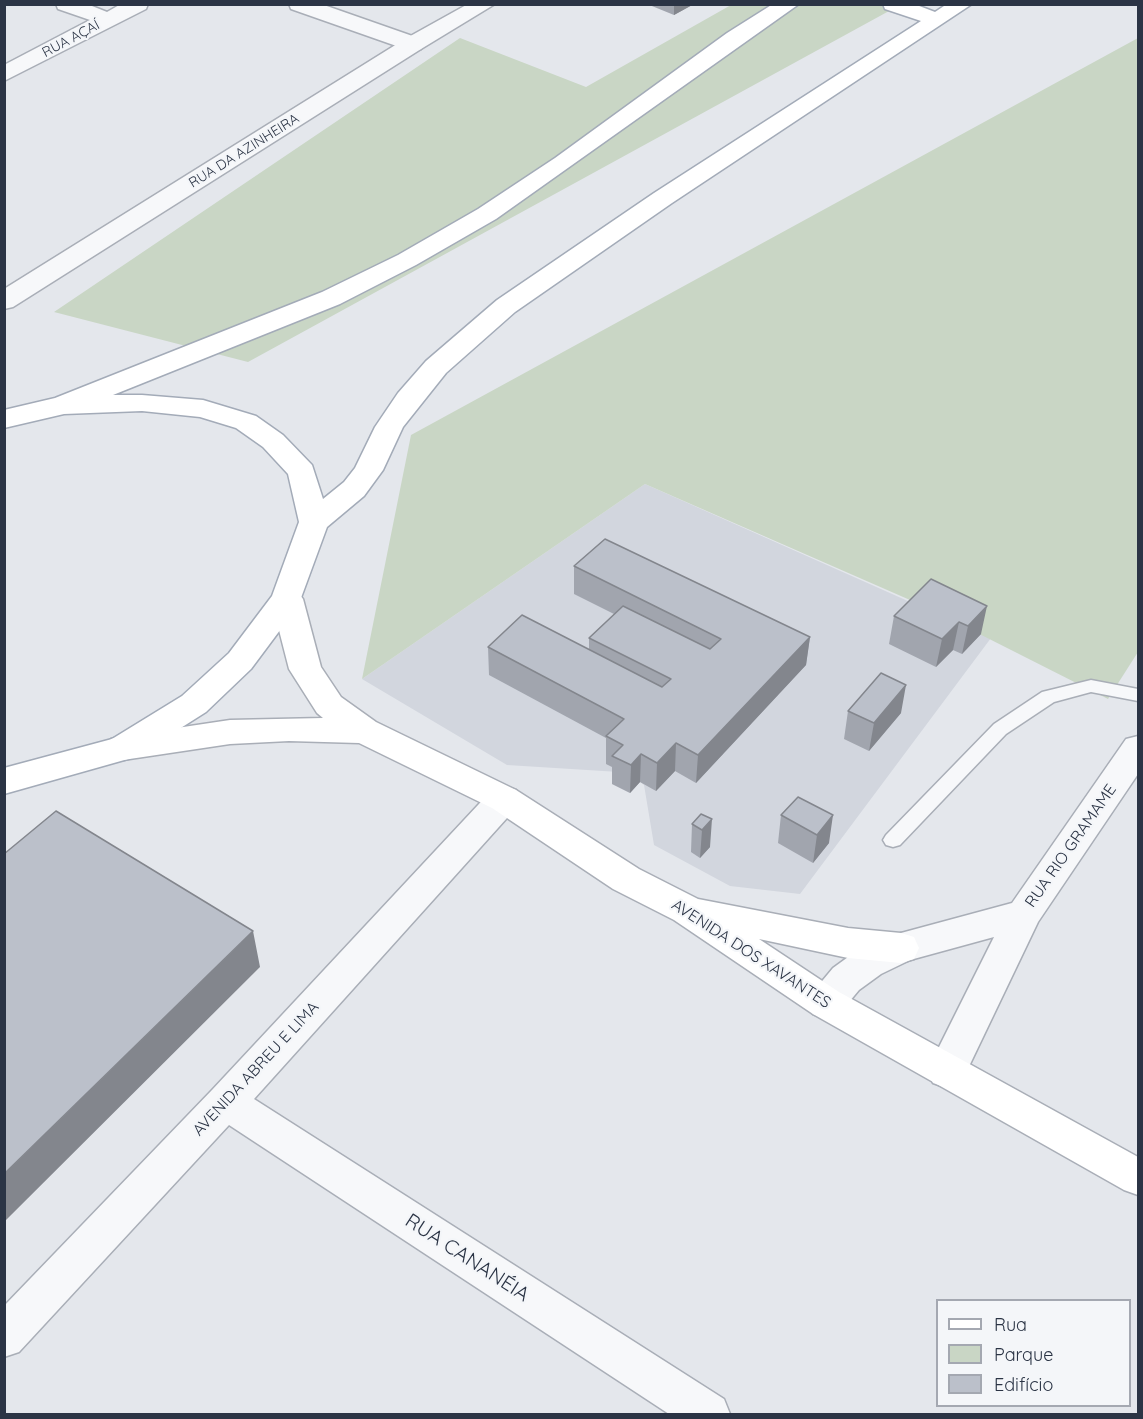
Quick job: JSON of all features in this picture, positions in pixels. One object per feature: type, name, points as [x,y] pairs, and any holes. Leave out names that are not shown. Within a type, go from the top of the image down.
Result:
[{"type":"main road","points":[[4,419],[64,405],[320,302],[407,260],[497,208],[735,38],[789,4]]},
{"type":"main road","points":[[893,4],[937,20]]},
{"type":"main road","points":[[4,781],[123,748],[194,704],[240,661],[287,599],[314,522],[354,489],[368,470],[389,427],[422,383],[469,336],[506,306],[673,192],[963,4]]},
{"type":"main road","points":[[64,405],[142,403],[203,409],[246,422],[273,441],[302,471],[314,522]]},
{"type":"main road","name":"AVENIDA DOS XAVANTES","points":[[287,599],[305,669],[329,705],[364,731],[504,799],[626,879],[687,910],[826,1003],[1138,1177]]},
{"type":"main road","name":"AVENIDA DOS XAVANTES","points":[[123,748],[230,732],[289,729],[364,731]]},
{"type":"main road","points":[[687,910],[848,943],[901,948]]},
{"type":"street","points":[[66,4],[107,19]]},
{"type":"street","name":"RUA AÇAÍ","points":[[4,74],[138,4]]},
{"type":"street","points":[[299,4],[414,44]]},
{"type":"street","name":"RUA DA AZINHEIRA","points":[[4,301],[414,44],[485,4]]},
{"type":"street","name":"RUA RIO GRAMAME","points":[[948,1071],[1024,914],[1138,748]]},
{"type":"street","name":"AVENIDA ABREU E LIMA","points":[[4,1337],[226,1102],[504,799]]},
{"type":"street","name":"RUA RIO GRAMAME","points":[[826,1003],[846,978],[868,963],[901,948],[1024,914]]},
{"type":"street","name":"RUA CANANÉIA","points":[[226,1102],[708,1414]]},
{"type":"lane","points":[[893,840],[1000,729],[1048,697],[1091,686],[1138,694]]},
{"type":"shaded area","points":[[645,484],[991,638],[800,894],[730,886],[654,845],[644,785],[640,782],[630,793],[612,784],[622,774],[619,772],[507,765],[362,679]]},
{"type":"green space","points":[[731,5],[900,5],[248,362],[54,312],[460,38],[586,87]]},
{"type":"green space","points":[[1138,38],[1138,652],[1108,699],[926,607],[645,484],[362,679],[411,435]]},
{"type":"building","points":[[605,539],[810,637],[698,755],[676,743],[657,763],[641,754],[631,765],[612,756],[623,745],[606,736],[624,719],[488,647],[522,615],[662,687],[671,679],[589,638],[623,606],[710,649],[721,639],[574,566]]},
{"type":"building","points":[[931,579],[987,606],[968,626],[959,622],[942,639],[894,616]]},
{"type":"building","points":[[881,673],[906,685],[874,723],[848,711]]},
{"type":"building","points":[[798,797],[833,815],[817,835],[781,815]]},
{"type":"building","points":[[56,811],[253,931],[4,1174],[4,854]]},
{"type":"building","points":[[701,814],[712,819],[702,830],[692,824]]}]
